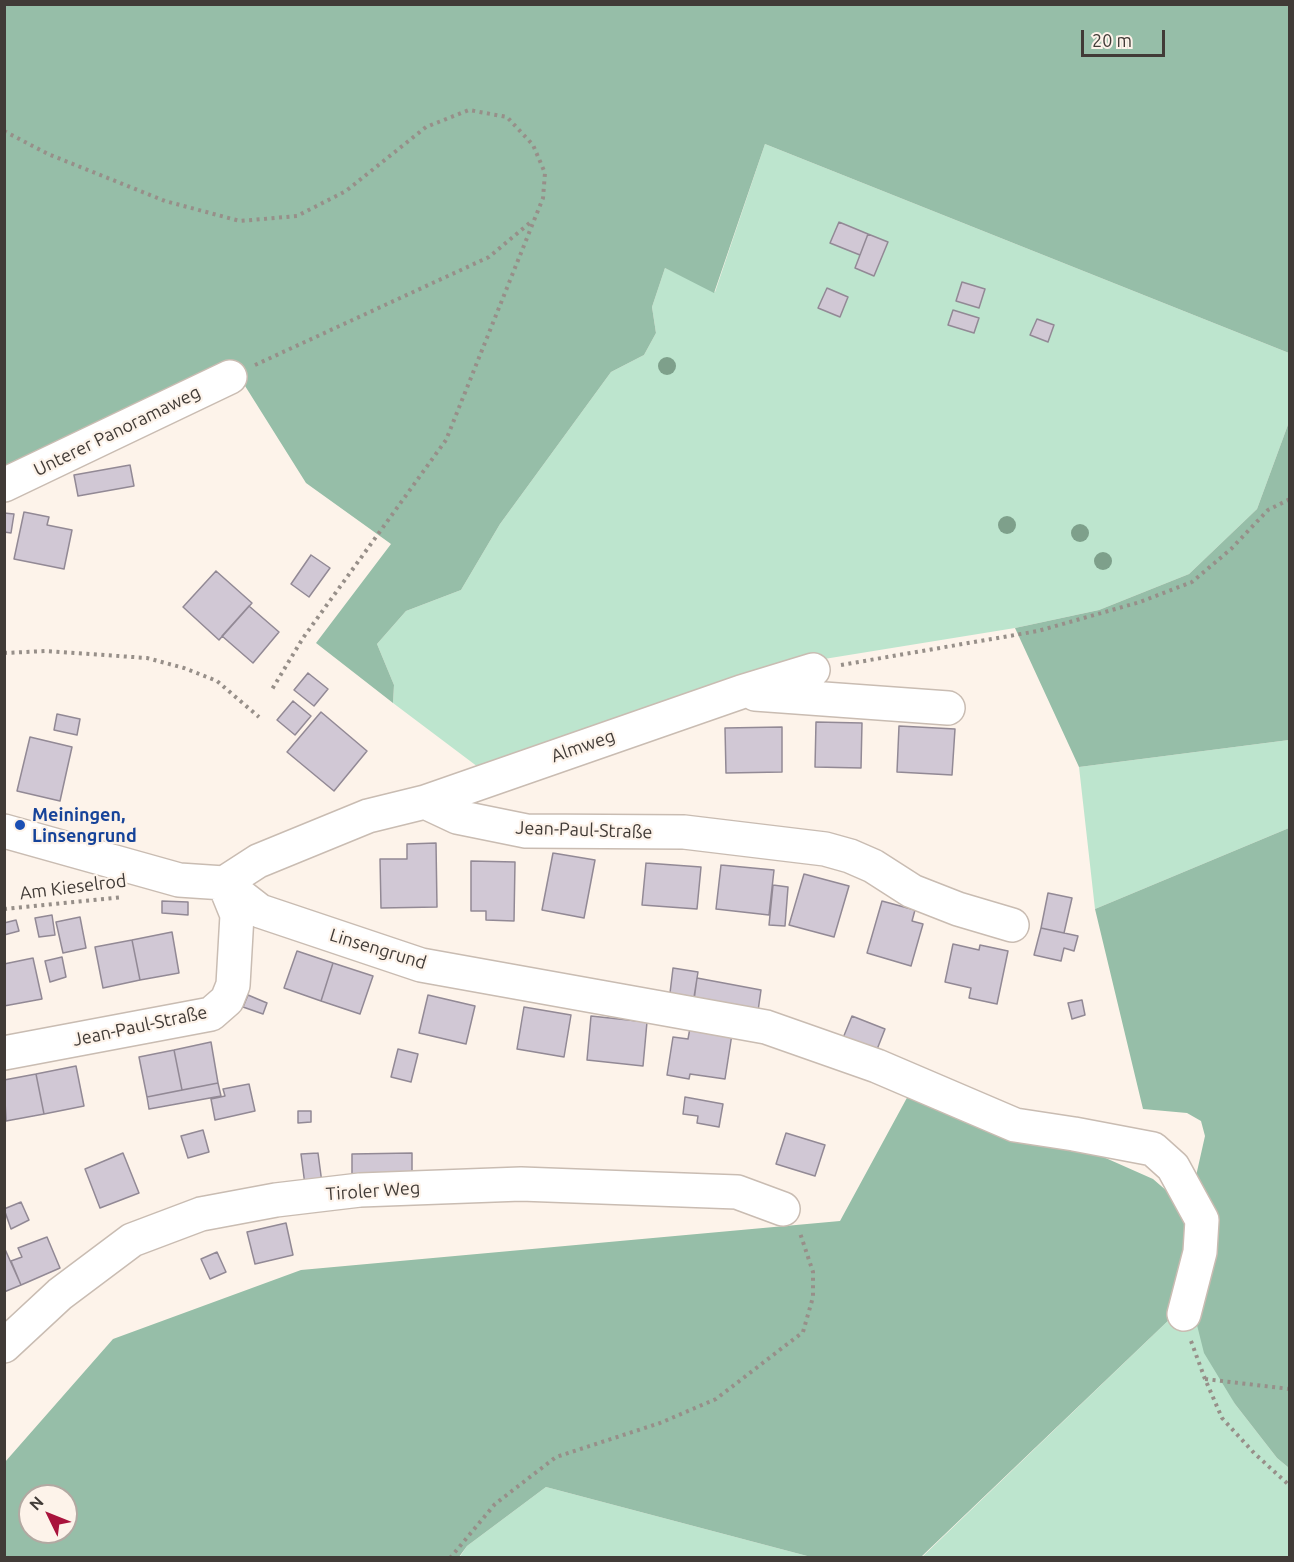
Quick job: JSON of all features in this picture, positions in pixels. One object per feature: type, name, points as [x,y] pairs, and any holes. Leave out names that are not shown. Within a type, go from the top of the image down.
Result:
[{"type":"street","name":"Unterer Panoramaweg","points":[[4,484],[230,377]]},
{"type":"street","name":"Almweg","points":[[425,802],[741,692],[813,670]]},
{"type":"street","name":"Almweg","points":[[741,692],[948,708]]},
{"type":"street","points":[[4,831],[179,880],[224,883],[258,861],[323,832],[368,816],[425,802]]},
{"type":"street","name":"Jean-Paul-Straße","points":[[425,802],[458,817],[526,831],[684,832],[825,849],[873,866],[921,895],[1012,925]]},
{"type":"street","name":"Jean-Paul-Straße","points":[[4,1053],[211,1014],[227,1000],[233,985],[237,915],[224,883]]},
{"type":"street","name":"Linsengrund","points":[[224,883],[260,911],[422,965],[766,1027],[877,1066],[1014,1125],[1153,1149],[1173,1167],[1202,1220],[1200,1252],[1184,1314]]},
{"type":"street","name":"Tiroler Weg","points":[[4,1346],[60,1294],[132,1240],[201,1214],[276,1200],[360,1190],[521,1184],[737,1192],[783,1209]]},
{"type":"path","points":[[4,131],[48,154],[165,201],[240,221],[297,216],[346,191],[426,127],[469,110],[507,117],[533,145],[545,173],[543,198],[532,220],[446,440],[303,638],[271,691]]},
{"type":"path","points":[[230,377],[489,257],[532,220]]},
{"type":"path","points":[[813,670],[1038,630],[1140,602],[1192,582],[1231,549],[1268,510],[1290,499]]},
{"type":"path","points":[[4,652],[113,654],[166,663],[217,681],[259,717]]},
{"type":"path","name":"Am Kieselrod","points":[[4,909],[46,903],[109,900],[128,896]]},
{"type":"path","points":[[450,1557],[495,1504],[556,1457],[660,1423],[716,1399],[803,1332],[813,1297],[813,1272],[806,1247],[795,1222],[783,1209]]},
{"type":"path","points":[[1184,1314],[1205,1379],[1222,1418],[1290,1485]]},
{"type":"path","points":[[1205,1379],[1290,1389]]},
{"type":"green space","points":[[5,5],[1289,5],[1289,353],[765,144],[714,293],[665,268],[652,307],[656,333],[644,355],[611,372],[500,524],[461,590],[406,611],[377,644],[394,685],[393,703],[316,643],[391,544],[306,483],[230,362],[5,470]]},
{"type":"green space","points":[[765,144],[1289,353],[1289,422],[1257,509],[1189,574],[1099,610],[1015,628],[818,660],[486,773],[393,703],[394,685],[377,644],[406,611],[461,590],[500,524],[611,372],[644,355],[656,333],[652,307],[665,268],[715,292]]},
{"type":"green space","points":[[1289,422],[1289,740],[1079,767],[1015,628],[1099,610],[1189,574],[1257,509]]},
{"type":"green space","points":[[1289,740],[1289,828],[1095,909],[1079,767]]},
{"type":"green space","points":[[1289,828],[1289,1468],[1277,1458],[1235,1404],[1204,1353],[1195,1317],[1214,1233],[1215,1208],[1196,1176],[1205,1136],[1201,1121],[1187,1113],[1143,1109],[1095,909]]},
{"type":"green space","points":[[909,1094],[1074,1144],[1153,1179],[1175,1198],[1191,1223],[1172,1317],[921,1557],[811,1557],[546,1487],[467,1546],[459,1557],[5,1558],[5,1462],[113,1339],[301,1270],[840,1221]]},
{"type":"green space","points":[[1172,1317],[1195,1317],[1235,1404],[1277,1458],[1289,1468],[1289,1557],[921,1558]]},
{"type":"green space","points":[[546,1487],[811,1557],[459,1558],[467,1546]]},
{"type":"building","points":[[839,222],[868,234],[860,255],[830,243]]},
{"type":"building","points":[[868,234],[888,242],[874,276],[855,268]]},
{"type":"building","points":[[962,282],[985,289],[979,308],[956,301]]},
{"type":"building","points":[[827,288],[848,297],[840,317],[818,308]]},
{"type":"building","points":[[953,310],[979,318],[974,333],[948,325]]},
{"type":"building","points":[[1037,319],[1054,325],[1048,342],[1030,335]]},
{"type":"building","points":[[130,465],[134,486],[78,496],[74,475]]},
{"type":"building","points":[[24,512],[49,517],[47,525],[72,530],[64,569],[14,559]]},
{"type":"building","points":[[4,513],[14,514],[11,533],[4,532]]},
{"type":"building","points":[[311,555],[330,568],[309,597],[291,584]]},
{"type":"building","points":[[216,571],[252,603],[219,640],[183,607]]},
{"type":"building","points":[[249,606],[279,632],[253,663],[222,636]]},
{"type":"building","points":[[308,673],[328,689],[314,706],[294,690]]},
{"type":"building","points":[[293,701],[311,716],[295,735],[277,720]]},
{"type":"building","points":[[321,712],[367,751],[334,791],[287,752]]},
{"type":"building","points":[[57,714],[80,719],[77,735],[54,730]]},
{"type":"building","points":[[816,722],[862,723],[861,768],[815,767]]},
{"type":"building","points":[[899,726],[955,729],[952,775],[897,772]]},
{"type":"building","points":[[782,727],[782,772],[726,773],[725,728]]},
{"type":"building","points":[[30,737],[72,747],[60,801],[17,791]]},
{"type":"building","points":[[436,843],[437,907],[381,908],[380,859],[407,859],[407,844]]},
{"type":"building","points":[[553,853],[595,860],[584,918],[542,910]]},
{"type":"building","points":[[471,861],[515,862],[514,921],[486,920],[486,911],[471,911]]},
{"type":"building","points":[[646,863],[701,867],[697,909],[642,905]]},
{"type":"building","points":[[721,865],[774,870],[769,915],[716,909]]},
{"type":"building","points":[[804,874],[849,886],[834,937],[789,925]]},
{"type":"building","points":[[773,885],[788,887],[785,926],[769,925]]},
{"type":"building","points":[[1048,893],[1072,898],[1064,933],[1041,928]]},
{"type":"building","points":[[162,901],[188,902],[188,915],[162,913]]},
{"type":"building","points":[[882,901],[915,910],[912,921],[923,924],[911,966],[867,953]]},
{"type":"building","points":[[52,915],[55,935],[39,937],[35,918]]},
{"type":"building","points":[[80,917],[86,948],[63,953],[56,922]]},
{"type":"building","points":[[16,920],[19,931],[4,935],[4,923]]},
{"type":"building","points":[[1041,928],[1078,936],[1074,951],[1064,948],[1061,961],[1034,955]]},
{"type":"building","points":[[172,932],[179,973],[140,980],[132,940]]},
{"type":"building","points":[[132,940],[140,980],[103,988],[95,947]]},
{"type":"building","points":[[953,944],[979,950],[980,945],[1008,951],[997,1004],[969,998],[971,988],[945,982]]},
{"type":"building","points":[[297,951],[333,963],[321,1001],[284,988]]},
{"type":"building","points":[[62,957],[66,977],[50,982],[45,961]]},
{"type":"building","points":[[33,958],[42,999],[4,1006],[4,964]]},
{"type":"building","points":[[333,963],[373,976],[360,1014],[321,1001]]},
{"type":"building","points":[[673,968],[698,972],[694,997],[670,993]]},
{"type":"building","points":[[697,978],[761,990],[758,1011],[694,1000]]},
{"type":"building","points":[[248,995],[267,1003],[263,1014],[243,1007]]},
{"type":"building","points":[[428,995],[475,1006],[466,1044],[419,1033]]},
{"type":"building","points":[[1082,1000],[1085,1015],[1072,1019],[1068,1003]]},
{"type":"building","points":[[524,1007],[571,1015],[564,1057],[517,1049]]},
{"type":"building","points":[[591,1016],[647,1022],[643,1066],[587,1060]]},
{"type":"building","points":[[852,1016],[885,1029],[876,1052],[843,1038]]},
{"type":"building","points":[[690,1028],[732,1034],[725,1079],[690,1074],[689,1079],[667,1075],[673,1037],[688,1039]]},
{"type":"building","points":[[211,1042],[218,1083],[182,1090],[174,1050]]},
{"type":"building","points":[[398,1049],[418,1054],[411,1082],[391,1077]]},
{"type":"building","points":[[174,1050],[182,1090],[147,1097],[139,1057]]},
{"type":"building","points":[[76,1066],[84,1106],[44,1114],[36,1074]]},
{"type":"building","points":[[36,1074],[44,1114],[6,1121],[4,1080]]},
{"type":"building","points":[[218,1083],[221,1096],[149,1109],[147,1097]]},
{"type":"building","points":[[249,1084],[255,1111],[215,1120],[211,1099],[225,1096],[223,1089]]},
{"type":"building","points":[[685,1097],[723,1104],[719,1127],[697,1123],[698,1116],[683,1114]]},
{"type":"building","points":[[298,1111],[311,1111],[311,1122],[298,1123]]},
{"type":"building","points":[[203,1130],[209,1152],[188,1158],[181,1136]]},
{"type":"building","points":[[786,1133],[825,1145],[815,1176],[776,1164]]},
{"type":"building","points":[[123,1153],[139,1193],[100,1208],[85,1169]]},
{"type":"building","points":[[318,1153],[322,1183],[305,1185],[301,1154]]},
{"type":"building","points":[[412,1153],[412,1178],[352,1179],[352,1154]]},
{"type":"building","points":[[21,1202],[29,1220],[11,1229],[4,1209]]},
{"type":"building","points":[[286,1223],[293,1255],[255,1264],[247,1232]]},
{"type":"building","points":[[47,1237],[60,1268],[21,1285],[11,1261],[22,1257],[18,1248]]},
{"type":"building","points":[[4,1247],[21,1285],[4,1292]]},
{"type":"building","points":[[217,1252],[226,1272],[210,1279],[201,1259]]},
{"type":"place","name":"Meiningen, Linsengrund","points":[[20,825]]}]
